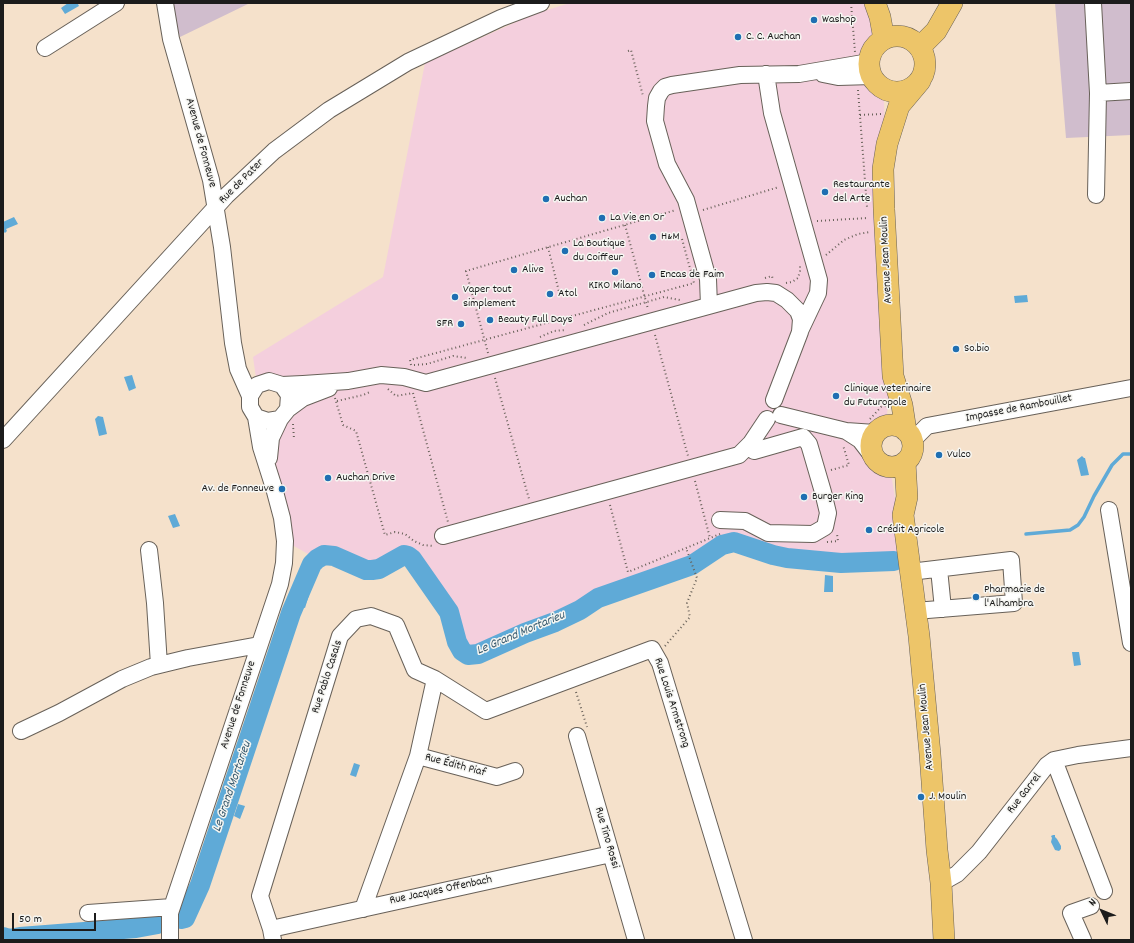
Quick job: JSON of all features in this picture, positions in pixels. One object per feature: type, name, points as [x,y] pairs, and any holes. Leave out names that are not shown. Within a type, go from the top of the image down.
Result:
[{"type":"main road","points":[[875,3],[880,17],[884,39]]},
{"type":"main road","points":[[920,47],[936,31],[952,3]]},
{"type":"main road","points":[[892,36],[900,36],[908,38],[920,47],[924,55],[924,73],[920,81],[914,87],[905,91],[896,92],[888,90],[874,75],[870,55],[879,42],[892,36]]},
{"type":"main road","name":"Avenue Jean Moulin","points":[[874,75],[884,102],[887,144]]},
{"type":"main road","name":"Avenue Jean Moulin","points":[[909,436],[902,405],[893,376],[883,169],[887,144],[899,106],[920,81]]},
{"type":"main road","name":"Avenue Jean Moulin","points":[[880,429],[893,376]]},
{"type":"main road","points":[[890,425],[896,425],[909,436],[913,447],[909,458],[889,462],[870,446],[872,439],[880,429],[890,425]]},
{"type":"main road","name":"Avenue Jean Moulin","points":[[889,462],[907,497],[903,515],[930,754],[941,883],[944,940]]},
{"type":"street","points":[[45,48],[116,3]]},
{"type":"street","name":"Avenue de Fonneuve","points":[[165,3],[171,39],[211,180],[238,369],[247,386],[250,396],[250,407],[256,417],[261,447],[282,518],[285,540],[284,563],[280,584],[170,913],[170,940]]},
{"type":"street","name":"Rue de Pater","points":[[3,440],[226,196],[274,151],[328,110],[408,62],[501,18],[541,3]]},
{"type":"street","points":[[1093,3],[1098,93],[1096,195]]},
{"type":"street","points":[[709,306],[708,279],[686,200],[667,164],[655,121],[657,98],[661,91],[665,87],[672,85],[740,75],[799,74],[810,72],[874,75]]},
{"type":"street","points":[[453,533],[739,455],[783,409],[777,401],[774,400],[800,332],[818,293],[818,280],[772,113],[766,74]]},
{"type":"street","points":[[1098,93],[1131,91]]},
{"type":"street","points":[[250,396],[257,385],[275,383],[303,384],[348,381],[381,375],[404,377],[426,383],[491,357],[652,322],[756,293],[776,293],[787,300],[798,310],[801,319],[800,332]]},
{"type":"street","name":"Avenue de Fonneuve","points":[[236,356],[246,372],[256,378],[275,383]]},
{"type":"street","points":[[256,417],[268,421],[284,414],[303,398],[348,381]]},
{"type":"street","points":[[275,383],[289,396],[284,414]]},
{"type":"street","name":"Impasse de Rambouillet","points":[[909,436],[927,426],[1131,388]]},
{"type":"street","name":"Avenue de Fonneuve","points":[[268,469],[271,438],[284,414]]},
{"type":"street","points":[[774,417],[846,431],[880,429]]},
{"type":"street","points":[[846,431],[889,462]]},
{"type":"street","points":[[720,520],[745,521],[768,533],[813,534],[825,527],[828,513],[824,492],[809,444],[803,437],[754,450]]},
{"type":"street","points":[[1109,510],[1131,643]]},
{"type":"street","points":[[149,550],[155,603],[158,665]]},
{"type":"street","points":[[910,572],[1011,560],[1014,603],[915,611]]},
{"type":"street","points":[[939,569],[943,609]]},
{"type":"street","name":"Rue Pablo Casals","points":[[272,934],[260,896],[340,636],[356,619],[371,616],[396,626],[415,670],[435,679]]},
{"type":"street","points":[[22,731],[122,679],[158,665],[259,645]]},
{"type":"street","name":"Rue Louis Armstrong","points":[[435,679],[486,711],[652,649],[660,663],[744,940]]},
{"type":"street","points":[[362,908],[418,756],[435,679]]},
{"type":"street","name":"Rue Tino Rossi","points":[[577,736],[636,940]]},
{"type":"street","points":[[1104,891],[1054,760],[1078,755],[1131,748]]},
{"type":"street","name":"Rue Édith Piaf","points":[[418,756],[497,777],[515,771]]},
{"type":"street","name":"Rue Garrel","points":[[941,883],[957,874],[979,852],[1047,765],[1054,760]]},
{"type":"street","name":"Rue Jacques Offenbach","points":[[272,934],[362,908],[611,854]]},
{"type":"street","points":[[1083,940],[1072,913],[1091,906]]},
{"type":"street","points":[[88,913],[172,907]]},
{"type":"path","points":[[860,115],[884,114]]},
{"type":"path","points":[[815,222],[868,218],[863,162]]},
{"type":"path","points":[[533,512],[466,271],[688,207],[697,205],[702,211],[792,183]]},
{"type":"path","points":[[625,225],[710,538]]},
{"type":"path","points":[[548,248],[560,296]]},
{"type":"path","points":[[411,366],[410,360],[699,282]]},
{"type":"path","points":[[580,326],[608,313],[664,296],[685,301]]},
{"type":"path","points":[[536,338],[554,331],[570,329]]},
{"type":"path","points":[[406,365],[411,366],[428,364],[453,356],[471,358]]},
{"type":"path","points":[[384,386],[396,396],[413,393],[453,533]]},
{"type":"path","points":[[337,402],[370,392]]},
{"type":"path","points":[[657,657],[690,617],[687,603],[697,578],[686,549]]},
{"type":"path","points":[[572,679],[588,729],[577,736]]},
{"type":"shaded area","points":[[169,3],[250,3],[180,37]]},
{"type":"shaded area","points":[[570,3],[875,3],[879,42],[871,55],[875,81],[880,86],[884,102],[893,376],[885,426],[880,429],[872,439],[871,446],[878,462],[884,466],[890,467],[895,498],[903,515],[909,561],[841,563],[787,558],[734,542],[722,545],[692,565],[598,598],[580,610],[547,625],[478,654],[468,655],[462,651],[457,642],[449,612],[412,559],[408,556],[404,555],[379,569],[366,570],[334,556],[325,555],[317,559],[285,541],[268,469],[289,396],[256,378],[253,357],[383,277],[425,63],[534,14]]},
{"type":"shaded area","points":[[1055,3],[1131,3],[1131,135],[1066,138]]},
{"type":"water","points":[[68,3],[79,3],[79,6],[65,14],[61,8]]},
{"type":"water","points":[[14,217],[18,224],[6,229],[7,231],[5,233],[3,231],[3,222]]},
{"type":"water","points":[[1027,295],[1028,302],[1015,303],[1014,296]]},
{"type":"water","points":[[132,375],[136,388],[129,391],[124,377]]},
{"type":"water","points":[[98,416],[103,417],[107,434],[99,436],[95,419]]},
{"type":"water","points":[[1082,456],[1085,458],[1089,475],[1081,476],[1077,460]]},
{"type":"water","points":[[175,514],[180,526],[173,528],[168,516]]},
{"type":"water","points":[[825,575],[833,576],[833,592],[824,592]]},
{"type":"water","points":[[304,593],[309,595],[305,608],[299,606]]},
{"type":"water","points":[[1072,652],[1079,652],[1081,665],[1074,666]]},
{"type":"water","points":[[354,763],[360,765],[356,777],[350,775]]},
{"type":"water","points":[[238,804],[245,806],[240,819],[234,816]]},
{"type":"water","points":[[1055,835],[1061,846],[1059,851],[1055,850],[1051,842],[1051,836]]},
{"type":"waterway","name":"Le Grand Mortarieu","points":[[1026,534],[1070,530],[1078,525],[1084,517],[1112,465],[1123,454],[1131,454]]},
{"type":"waterway","name":"Le Grand Mortarieu","points":[[181,919],[185,918],[200,885],[291,613],[312,564],[324,555],[334,556],[366,570],[379,569],[404,555],[408,556],[412,559],[449,612],[457,642],[462,651],[468,655],[478,654],[525,633],[555,622],[580,610],[598,598],[692,565],[722,545],[734,542],[787,558],[841,563],[894,561]]},
{"type":"waterway","name":"Le Grand Mortarieu","points":[[3,937],[9,939],[136,928],[158,924]]},
{"type":"place","name":"Washop","points":[[814,20]]},
{"type":"place","name":"C. C. Auchan","points":[[738,37]]},
{"type":"place","name":"Restaurante del Arte","points":[[825,192]]},
{"type":"place","name":"Auchan","points":[[546,199]]},
{"type":"place","name":"La Vie en Or","points":[[602,218]]},
{"type":"place","name":"H&M","points":[[653,237]]},
{"type":"place","name":"La Boutique du Coiffeur","points":[[565,251]]},
{"type":"place","name":"Alive","points":[[514,270]]},
{"type":"place","name":"KIKO Milano","points":[[615,272]]},
{"type":"place","name":"Encas de Faim","points":[[652,275]]},
{"type":"place","name":"Atol","points":[[550,294]]},
{"type":"place","name":"Vaper tout simplement","points":[[455,297]]},
{"type":"place","name":"Beauty Full Days","points":[[490,320]]},
{"type":"place","name":"SFR","points":[[461,324]]},
{"type":"place","name":"So.bio","points":[[956,349]]},
{"type":"place","name":"Clinique veterinaire du Futuropole","points":[[836,396]]},
{"type":"place","name":"Vulco","points":[[939,455]]},
{"type":"place","name":"Auchan Drive","points":[[328,478]]},
{"type":"place","name":"Av. de Fonneuve","points":[[282,489]]},
{"type":"place","name":"Burger King","points":[[804,497]]},
{"type":"place","name":"Crédit Agricole","points":[[869,530]]},
{"type":"place","name":"Pharmacie de l'Alhambra","points":[[976,597]]},
{"type":"place","name":"J. Moulin","points":[[921,797]]}]
